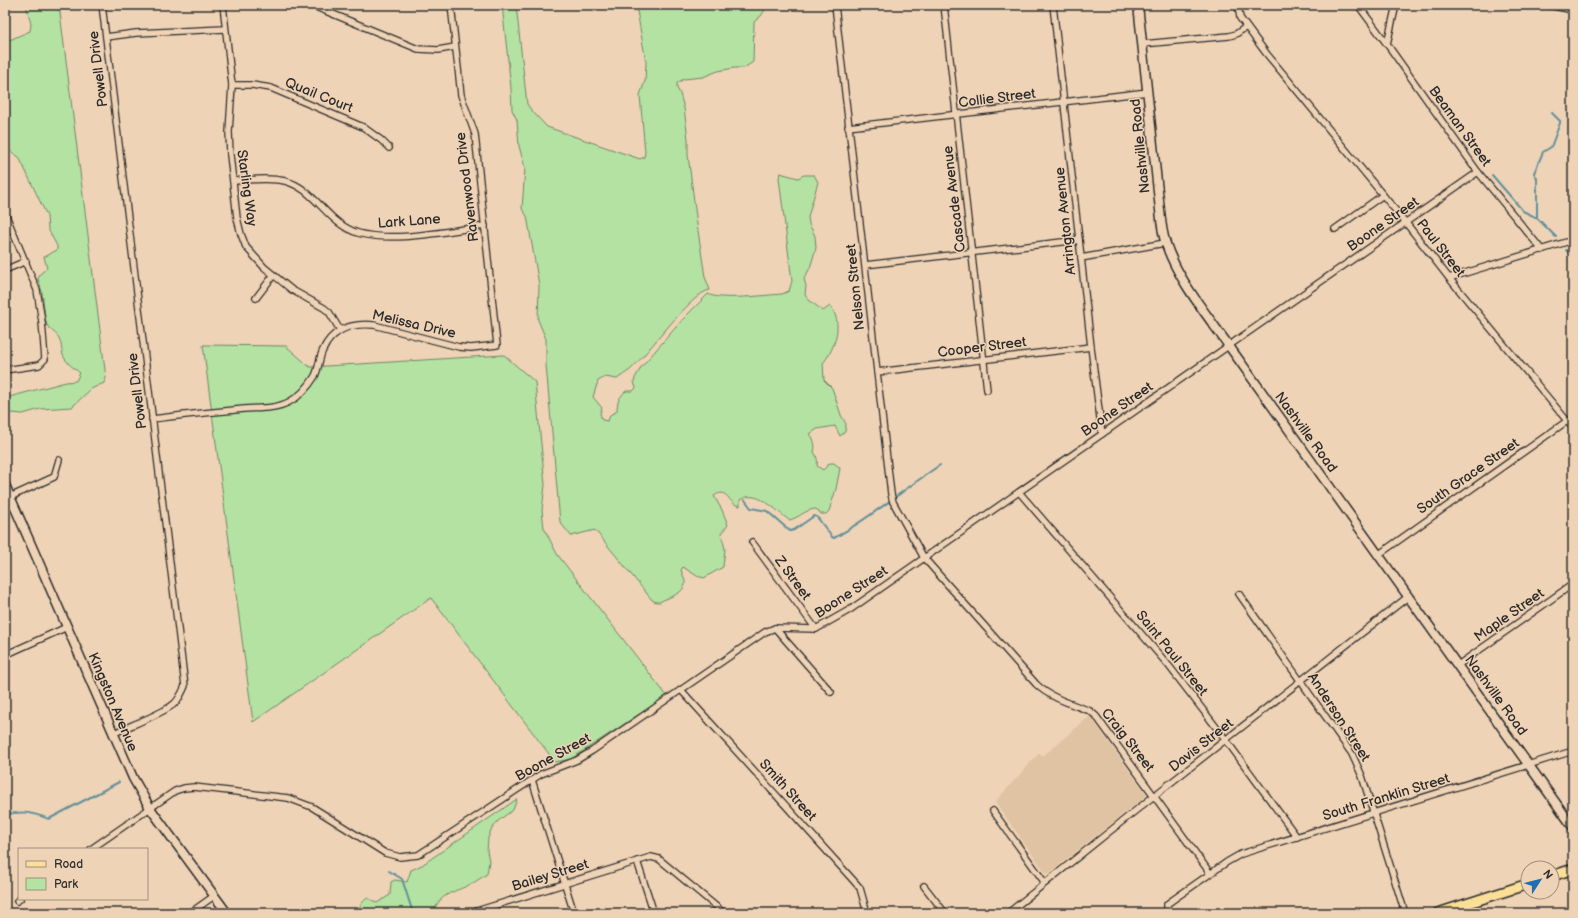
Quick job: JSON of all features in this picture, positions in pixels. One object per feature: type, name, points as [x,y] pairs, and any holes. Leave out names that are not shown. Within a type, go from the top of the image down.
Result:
[{"type":"main road","name":"Nashville Road","points":[[1138,5],[1160,210],[1165,243],[1172,260],[1229,346],[1573,826]]},
{"type":"main road","name":"Kingston Avenue","points":[[5,485],[133,778],[150,808],[227,913]]},
{"type":"main road","points":[[1560,873],[1573,869]]},
{"type":"main road","points":[[1438,913],[1467,909],[1520,887]]},
{"type":"street","name":"Powell Drive","points":[[102,5],[185,686],[181,696],[175,703],[166,709],[114,733]]},
{"type":"street","name":"Starling Way","points":[[223,5],[232,84],[229,132],[237,218],[241,234],[246,247],[273,276],[292,290],[329,312],[340,330]]},
{"type":"street","points":[[311,5],[418,49],[438,50],[456,47]]},
{"type":"street","name":"Ravenwood Drive","points":[[451,5],[461,95],[475,134],[497,345]]},
{"type":"street","name":"Nelson Street","points":[[835,5],[891,494],[897,510],[924,558]]},
{"type":"street","name":"Cascade Avenue","points":[[944,5],[987,390]]},
{"type":"street","name":"Arrington Avenue","points":[[1053,5],[1102,434]]},
{"type":"street","name":"Paul Street","points":[[1238,5],[1240,18],[1246,27],[1449,278],[1570,420],[1573,428]]},
{"type":"street","name":"Beaman Street","points":[[1358,5],[1478,172],[1542,250]]},
{"type":"street","points":[[1387,44],[1396,5]]},
{"type":"street","points":[[1548,5],[1573,10]]},
{"type":"street","points":[[1143,44],[1229,36],[1236,34],[1246,27]]},
{"type":"street","points":[[106,37],[136,33],[225,29]]},
{"type":"street","name":"Quail Court","points":[[232,84],[271,88],[363,127],[389,148]]},
{"type":"street","name":"Collie Street","points":[[848,127],[1148,92]]},
{"type":"street","name":"Boone Street","points":[[92,848],[175,791],[189,787],[203,787],[288,798],[312,807],[377,849],[392,856],[406,857],[418,854],[428,849],[541,774],[577,760],[765,632],[775,628],[816,629],[851,609],[1478,172]]},
{"type":"street","name":"Lark Lane","points":[[233,181],[272,179],[285,181],[305,191],[334,220],[351,230],[368,235],[380,237],[404,236],[485,226]]},
{"type":"street","points":[[1335,229],[1383,195]]},
{"type":"street","points":[[5,212],[26,261],[38,295],[45,359],[39,365],[5,370]]},
{"type":"street","points":[[865,265],[1079,240]]},
{"type":"street","points":[[1449,278],[1573,240]]},
{"type":"street","points":[[1081,258],[1165,243]]},
{"type":"street","points":[[5,270],[26,261]]},
{"type":"street","points":[[256,298],[273,276]]},
{"type":"street","name":"Melissa Drive","points":[[152,418],[266,407],[289,402],[308,386],[315,375],[323,350],[328,340],[340,330],[349,326],[361,324],[374,325],[460,347],[471,348],[497,345]]},
{"type":"street","name":"Cooper Street","points":[[877,372],[1091,347]]},
{"type":"street","name":"South Grace Street","points":[[1378,555],[1570,420]]},
{"type":"street","points":[[10,497],[54,477],[59,460]]},
{"type":"street","name":"Saint Paul Street","points":[[1019,492],[1169,666],[1226,740],[1297,837]]},
{"type":"street","name":"Z Street","points":[[752,542],[816,629]]},
{"type":"street","name":"Craig Street","points":[[924,558],[1042,690],[1090,711],[1096,716],[1155,795],[1210,873]]},
{"type":"street","name":"Maple Street","points":[[1458,665],[1573,584]]},
{"type":"street","name":"Anderson Street","points":[[1239,594],[1302,681],[1352,754],[1362,776],[1405,913]]},
{"type":"street","name":"Davis Street","points":[[1009,913],[1155,795],[1409,596]]},
{"type":"street","points":[[5,655],[67,627]]},
{"type":"street","points":[[775,628],[831,692]]},
{"type":"street","name":"Smith Street","points":[[681,690],[860,888],[867,913]]},
{"type":"street","name":"South Franklin Street","points":[[1167,913],[1167,904],[1210,873],[1241,854],[1573,751]]},
{"type":"street","points":[[532,780],[574,913]]},
{"type":"street","points":[[993,812],[1045,883]]},
{"type":"street","name":"Bailey Street","points":[[470,913],[651,857],[659,859],[724,913]]},
{"type":"street","points":[[637,861],[654,913]]},
{"type":"street","points":[[924,886],[945,913]]},
{"type":"street","points":[[190,913],[214,896]]},
{"type":"shaded area","points":[[1090,716],[1147,795],[1047,875],[995,802],[1039,753],[1043,756]]},
{"type":"green space","points":[[26,5],[59,5],[106,378],[104,383],[91,389],[72,407],[40,409],[23,414],[11,413],[5,420],[5,398],[66,382],[76,381],[80,373],[66,360],[63,355],[59,338],[48,327],[46,322],[38,279],[40,274],[47,268],[44,257],[57,250],[57,246],[48,229],[47,216],[19,157],[10,151],[5,137],[5,42],[30,31],[31,24]]},
{"type":"green space","points":[[502,5],[516,5],[527,104],[531,110],[547,127],[640,159],[644,157],[645,152],[640,95],[645,81],[646,62],[636,5],[768,5],[761,16],[754,22],[753,62],[744,68],[718,71],[703,77],[684,79],[677,83],[677,88],[684,108],[688,139],[688,155],[697,224],[705,277],[710,290],[702,293],[681,312],[630,370],[617,379],[605,377],[598,381],[593,397],[602,408],[600,413],[602,420],[608,421],[610,415],[617,411],[618,402],[622,395],[626,391],[633,391],[636,388],[634,382],[635,378],[642,366],[684,318],[708,294],[722,297],[744,297],[782,294],[789,291],[792,281],[779,178],[780,173],[798,178],[804,175],[814,175],[818,182],[808,217],[809,224],[815,236],[816,248],[810,268],[804,279],[806,286],[805,295],[823,311],[830,306],[834,312],[837,327],[836,335],[831,350],[823,363],[824,380],[832,388],[841,415],[846,424],[845,432],[840,436],[835,426],[817,429],[810,434],[813,438],[817,466],[823,470],[830,463],[834,463],[840,468],[836,489],[829,511],[826,514],[821,514],[816,509],[812,509],[789,520],[760,499],[746,497],[740,500],[740,506],[733,503],[722,493],[714,496],[728,525],[721,533],[725,549],[723,567],[704,578],[697,576],[683,567],[681,570],[685,579],[684,586],[676,595],[660,602],[652,600],[595,530],[571,536],[560,522],[546,365],[546,339],[538,320],[539,285],[527,216],[522,209],[525,168],[519,146],[517,120],[512,110]]},
{"type":"green space","points":[[203,345],[286,346],[310,367],[504,355],[535,382],[545,485],[542,510],[544,528],[557,554],[667,696],[571,759],[555,762],[431,598],[253,722]]},
{"type":"green space","points":[[517,799],[513,810],[499,820],[491,830],[488,838],[487,851],[489,861],[487,874],[473,883],[448,894],[439,901],[434,913],[354,913],[368,898],[377,903],[390,895],[391,882],[395,880],[407,882],[411,870],[422,865]]},
{"type":"waterway","points":[[1537,218],[1537,178],[1534,173],[1543,152],[1551,147],[1560,123],[1560,121],[1552,113]]},
{"type":"waterway","points":[[1492,175],[1523,211],[1537,218],[1556,237]]},
{"type":"waterway","points":[[1566,250],[1573,257]]},
{"type":"waterway","points":[[745,500],[751,508],[767,511],[790,531],[794,530],[814,516],[817,517],[834,538],[862,521],[940,465]]},
{"type":"waterway","points":[[5,815],[28,813],[49,819],[119,782]]},
{"type":"waterway","points":[[389,871],[402,879],[413,913]]}]
